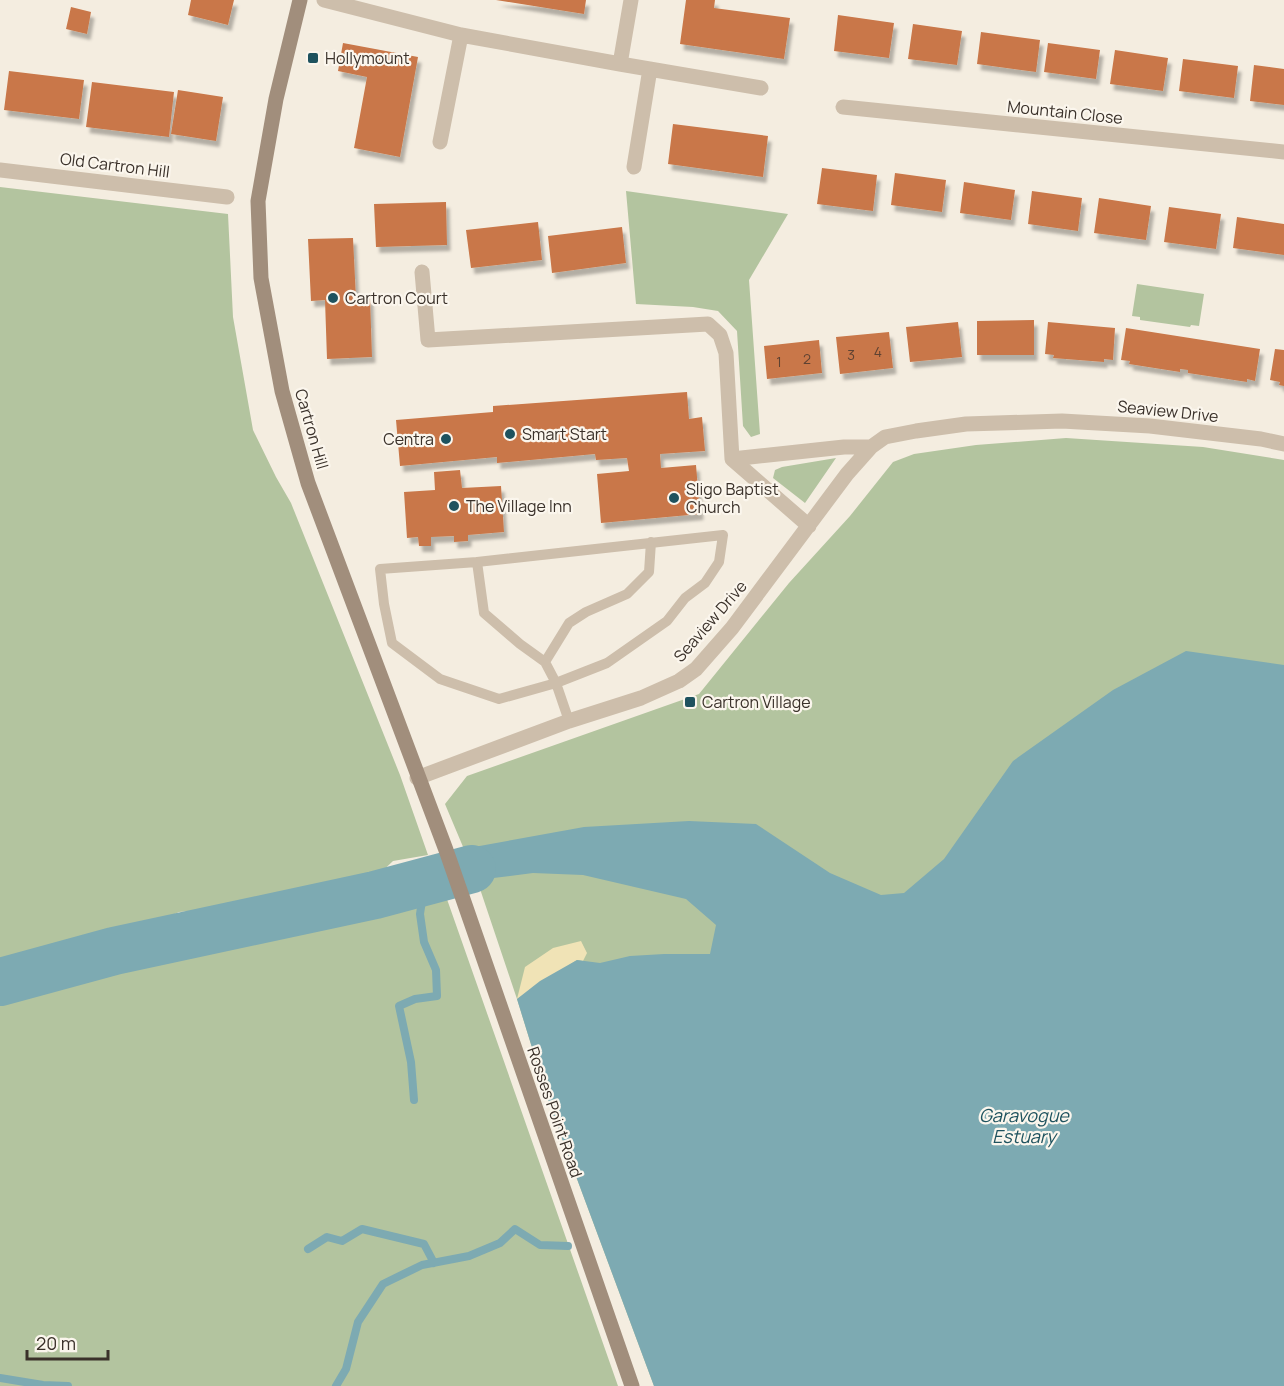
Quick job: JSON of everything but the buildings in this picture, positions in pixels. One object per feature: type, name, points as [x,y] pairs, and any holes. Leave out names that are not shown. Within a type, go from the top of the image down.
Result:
[{"type":"main road","name":"Cartron Hill","points":[[300,0],[276,99],[258,201],[261,278],[282,391],[308,483],[417,778],[446,849]]},
{"type":"main road","name":"Rosses Point Road","points":[[446,849],[632,1386]]},
{"type":"street","points":[[324,0],[461,35],[762,88]]},
{"type":"street","points":[[620,64],[631,0]]},
{"type":"street","points":[[440,141],[461,35]]},
{"type":"street","points":[[634,167],[650,69]]},
{"type":"street","name":"Mountain Close","points":[[843,107],[1284,152]]},
{"type":"street","name":"Old Cartron Hill","points":[[0,170],[227,197]]},
{"type":"street","points":[[422,272],[428,340],[708,324],[720,334],[726,353],[732,459],[809,526]]},
{"type":"street","name":"Seaview Drive","points":[[417,778],[569,721],[641,698],[679,681],[696,669],[732,628],[846,474],[871,447],[885,438],[966,424],[1062,421],[1150,426],[1261,439],[1284,444]]},
{"type":"street","name":"Seaview Drive","points":[[732,459],[844,447],[871,447]]},
{"type":"lane","points":[[723,535],[719,562],[705,583],[685,598],[667,621],[607,663],[556,683],[499,699],[440,679],[392,643],[384,604],[380,569],[477,562],[651,542],[723,535]]},
{"type":"lane","points":[[545,662],[569,623],[586,612],[627,594],[650,572],[651,542]]},
{"type":"lane","points":[[477,562],[484,613],[519,644],[545,662],[556,683],[569,721]]},
{"type":"green space","points":[[0,187],[228,214],[233,317],[253,430],[291,503],[400,775],[428,855],[393,861],[374,879],[232,907],[179,912],[139,931],[0,966]]},
{"type":"green space","points":[[626,191],[788,214],[749,280],[760,434],[751,437],[743,426],[737,331],[718,311],[693,307],[636,304]]},
{"type":"green space","points":[[1137,284],[1204,294],[1199,326],[1191,325],[1190,327],[1140,320],[1140,317],[1132,316]]},
{"type":"green space","name":"Garavogue Estuary","points":[[1066,438],[1203,447],[1284,460],[1284,1386],[654,1386],[551,1109],[477,880],[445,804],[467,776],[699,694],[789,583],[850,516],[893,462],[914,454],[976,445]]},
{"type":"green space","points":[[836,458],[805,503],[773,478],[775,470],[782,467]]},
{"type":"green space","points":[[442,885],[618,1386],[0,1386],[0,990],[124,952],[167,947],[209,937],[232,938],[254,929],[283,928],[330,921],[345,911]]},
{"type":"sand","points":[[581,941],[587,953],[583,961],[577,960],[517,999],[525,967],[553,948]]},
{"type":"water","name":"Garavogue Estuary","points":[[1186,651],[1284,665],[1284,1386],[654,1386],[551,1109],[517,999],[540,981],[577,960],[600,963],[630,956],[710,954],[716,925],[686,899],[583,875],[533,873],[477,880],[463,849],[584,827],[689,821],[756,824],[830,873],[881,895],[904,893],[944,859],[1013,761],[1113,690]]},
{"type":"waterway","points":[[0,982],[114,951],[375,895],[472,869]]},
{"type":"waterway","points":[[414,1100],[411,1062],[399,1006],[415,999],[437,996],[436,970],[424,942],[420,914],[425,881]]},
{"type":"waterway","points":[[308,1249],[327,1237],[342,1241],[362,1229],[424,1244],[434,1263]]},
{"type":"waterway","points":[[336,1386],[346,1369],[358,1322],[383,1284],[422,1265],[469,1256],[500,1243],[515,1229],[540,1245],[568,1246]]},
{"type":"waterway","points":[[0,1378],[43,1385],[68,1386]]},
{"type":"place","name":"Hollymount","points":[[313,58]]},
{"type":"place","name":"Cartron Court","points":[[333,298]]},
{"type":"place","name":"Smart Start","points":[[510,434]]},
{"type":"place","name":"Centra","points":[[446,439]]},
{"type":"place","name":"Sligo Baptist Church","points":[[674,498]]},
{"type":"place","name":"The Village Inn","points":[[454,506]]},
{"type":"place","name":"Cartron Village","points":[[690,702]]}]
